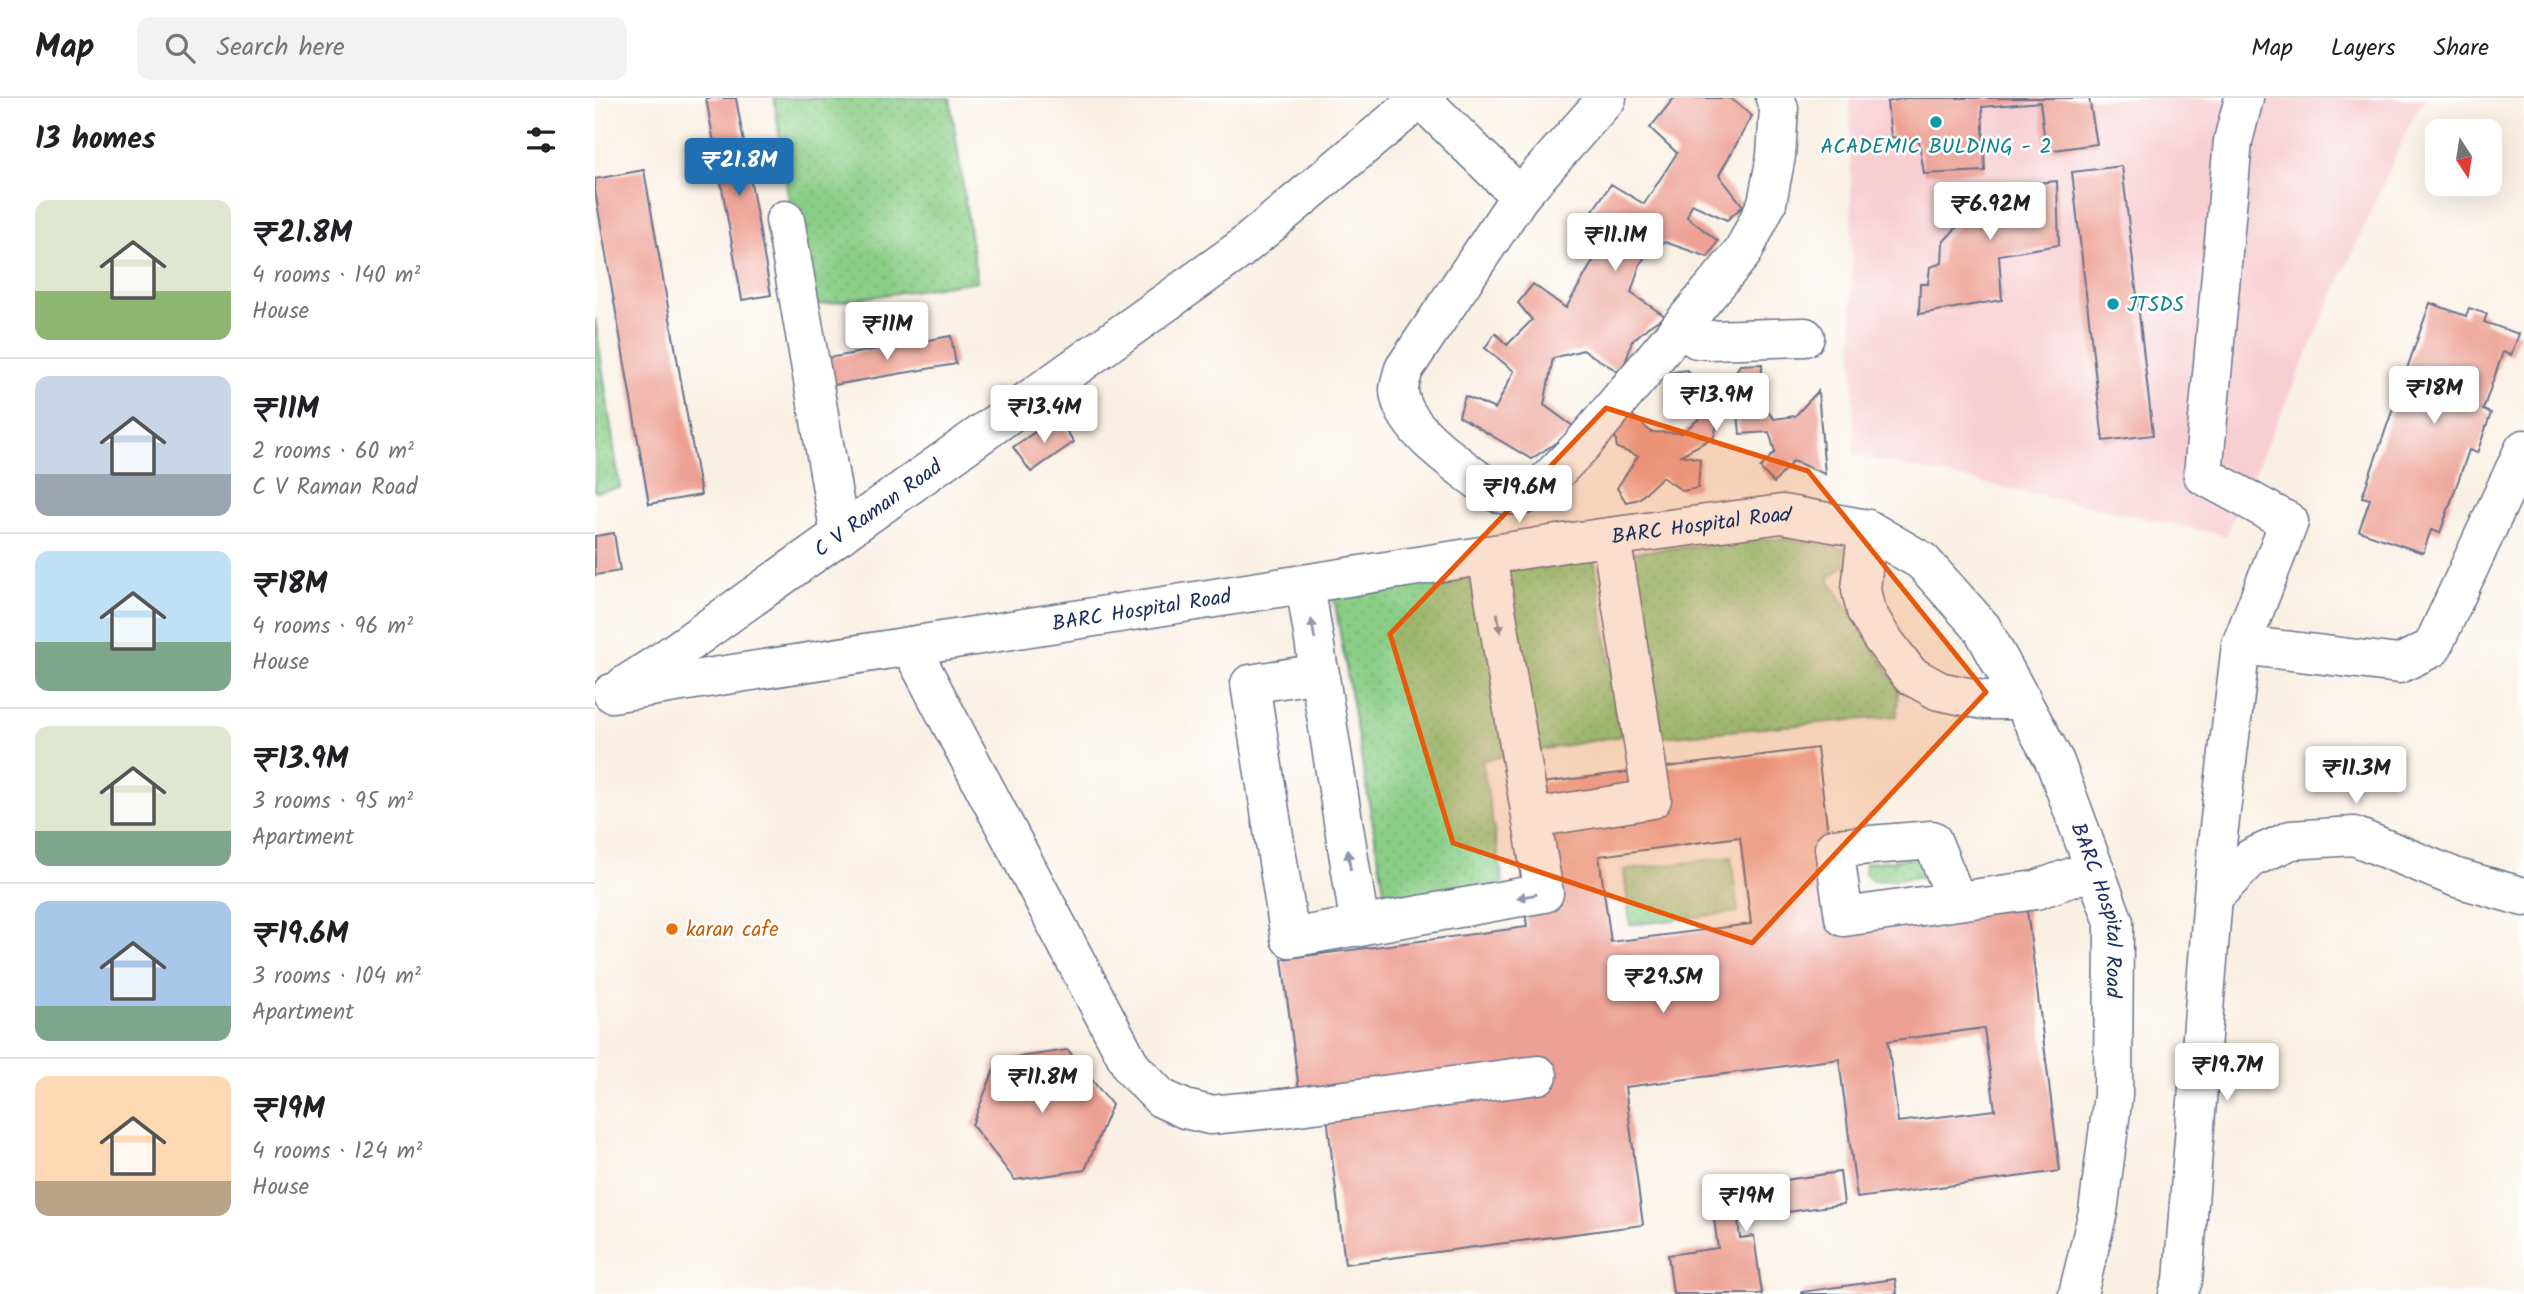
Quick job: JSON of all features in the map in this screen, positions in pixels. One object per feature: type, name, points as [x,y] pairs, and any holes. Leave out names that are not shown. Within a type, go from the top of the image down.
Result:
[{"type":"street","points":[[1420,98],[1520,196]]},
{"type":"street","name":"C V Raman Road","points":[[603,699],[667,658],[1238,251],[1420,98]]},
{"type":"street","points":[[1607,98],[1520,196],[1404,369],[1399,388],[1402,405],[1417,429],[1492,491],[1506,495],[1524,495],[1542,486],[1583,445],[1743,252],[1767,203],[1776,156],[1779,108],[1775,98]]},
{"type":"street","points":[[2178,1294],[2183,1280],[2213,897],[2241,645],[2289,522],[2203,475],[2233,141],[2244,98]]},
{"type":"street","points":[[785,220],[840,535]]},
{"type":"street","points":[[1680,328],[1697,339],[1710,340],[1805,337]]},
{"type":"street","points":[[2241,645],[2399,664],[2432,648],[2524,449]]},
{"type":"street","name":"BARC Hospital Road","points":[[603,699],[909,646],[1611,537],[1782,514],[1867,529],[1922,561],[1982,628],[2055,762],[2114,922],[2113,1094],[2098,1212],[2078,1294]]},
{"type":"street","points":[[1867,529],[1861,590],[1865,611],[1910,675],[1939,691],[1983,700],[2022,700]]},
{"type":"street","points":[[1533,818],[1652,799],[1611,537]]},
{"type":"street","points":[[1320,673],[1250,684],[1290,938],[1544,893],[1487,556]]},
{"type":"street","points":[[1305,584],[1360,927]]},
{"type":"street","points":[[909,646],[1132,1068],[1161,1098],[1185,1110],[1210,1115],[1538,1075]]},
{"type":"street","points":[[2213,897],[2251,858],[2291,840],[2354,836],[2457,878],[2524,897]]},
{"type":"street","points":[[1957,901],[2036,890],[2095,869]]},
{"type":"highlighted area","points":[[1606,408],[1808,471],[1986,692],[1752,943],[1453,843],[1390,634]]},
{"type":"shaded area","points":[[1850,98],[2426,98],[2413,117],[2226,536],[1854,455]]},
{"type":"green space","points":[[774,98],[950,98],[977,281],[804,307]]},
{"type":"green space","points":[[595,318],[620,488],[595,492]]},
{"type":"green space","points":[[1761,539],[1788,539],[1862,552],[1828,578],[1898,686],[1897,716],[1662,737],[1628,553]]},
{"type":"green space","points":[[1593,550],[1621,736],[1482,760],[1503,883],[1387,907],[1333,592]]},
{"type":"green space","points":[[1731,857],[1738,912],[1630,925],[1624,870]]},
{"type":"green space","points":[[1925,857],[1929,876],[1877,881],[1871,880],[1864,872],[1865,863]]},
{"type":"building","points":[[706,98],[736,98],[771,295],[742,300]]},
{"type":"building","points":[[1674,98],[1730,98],[1752,116],[1719,175],[1743,206],[1727,220],[1692,204],[1687,217],[1718,241],[1708,257],[1665,242],[1651,249],[1640,264],[1631,293],[1665,316],[1632,341],[1622,374],[1583,350],[1553,358],[1544,405],[1577,429],[1531,459],[1459,416],[1465,396],[1495,409],[1514,371],[1485,348],[1495,333],[1507,345],[1532,320],[1518,303],[1533,284],[1566,308],[1597,254],[1576,235],[1611,184],[1644,204],[1677,153],[1650,128]]},
{"type":"building","name":"ACADEMIC BULDING - 2","points":[[1906,98],[2089,98],[2097,144],[2046,151],[2040,102],[1982,107],[1985,171],[1924,174],[1919,141],[1891,137],[1887,102]]},
{"type":"building","name":"JTSDS","points":[[2122,166],[2153,435],[2103,441],[2072,172]]},
{"type":"building","points":[[644,170],[701,495],[649,504],[595,191],[595,179]]},
{"type":"building","points":[[2057,181],[2059,245],[1999,255],[2002,300],[1919,314],[1920,284],[1928,284],[1930,267],[1942,263],[1943,242],[1957,227],[1956,191]]},
{"type":"building","points":[[2430,303],[2466,316],[2469,308],[2487,314],[2484,322],[2519,334],[2511,355],[2503,352],[2483,410],[2491,413],[2477,453],[2469,450],[2440,533],[2431,530],[2423,553],[2359,531],[2370,499],[2362,497]]},
{"type":"building","points":[[951,336],[956,364],[822,387],[817,360]]},
{"type":"building","points":[[1762,364],[1762,383],[1754,396],[1774,419],[1795,416],[1818,391],[1825,474],[1793,461],[1774,483],[1760,468],[1775,452],[1769,432],[1740,434],[1738,413],[1719,415],[1714,437],[1681,455],[1700,459],[1698,488],[1683,491],[1662,477],[1639,499],[1626,502],[1617,488],[1638,456],[1617,448],[1613,421],[1632,415],[1651,432],[1682,433],[1701,417],[1674,402],[1668,373],[1687,370],[1705,390],[1726,387],[1740,365]]},
{"type":"building","points":[[1057,417],[1074,442],[1031,472],[1013,447]]},
{"type":"building","points":[[614,533],[620,571],[595,575],[595,536]]},
{"type":"building","points":[[1817,748],[1838,910],[2024,886],[2060,1171],[1857,1198],[1839,1059],[1625,1087],[1643,1225],[1345,1264],[1327,1117],[1303,1121],[1282,959],[1527,927],[1510,787]],"holes":[[[1740,837],[1751,924],[1611,942],[1599,856]],[[1984,1028],[1995,1110],[1898,1122],[1888,1041]]]},
{"type":"building","points":[[1068,1050],[1112,1105],[1085,1170],[1015,1180],[972,1125],[998,1060]]},
{"type":"building","points":[[1840,1172],[1844,1204],[1738,1219],[1740,1238],[1754,1236],[1762,1294],[1673,1294],[1668,1255],[1718,1248],[1710,1191]]},
{"type":"building","points":[[1895,1279],[1897,1294],[1801,1294],[1801,1292]]},
{"type":"place","name":"ACADEMIC BULDING - 2","points":[[1936,122]]},
{"type":"place","name":"JTSDS","points":[[2113,304]]},
{"type":"place","name":"karan cafe","points":[[672,929]]}]
